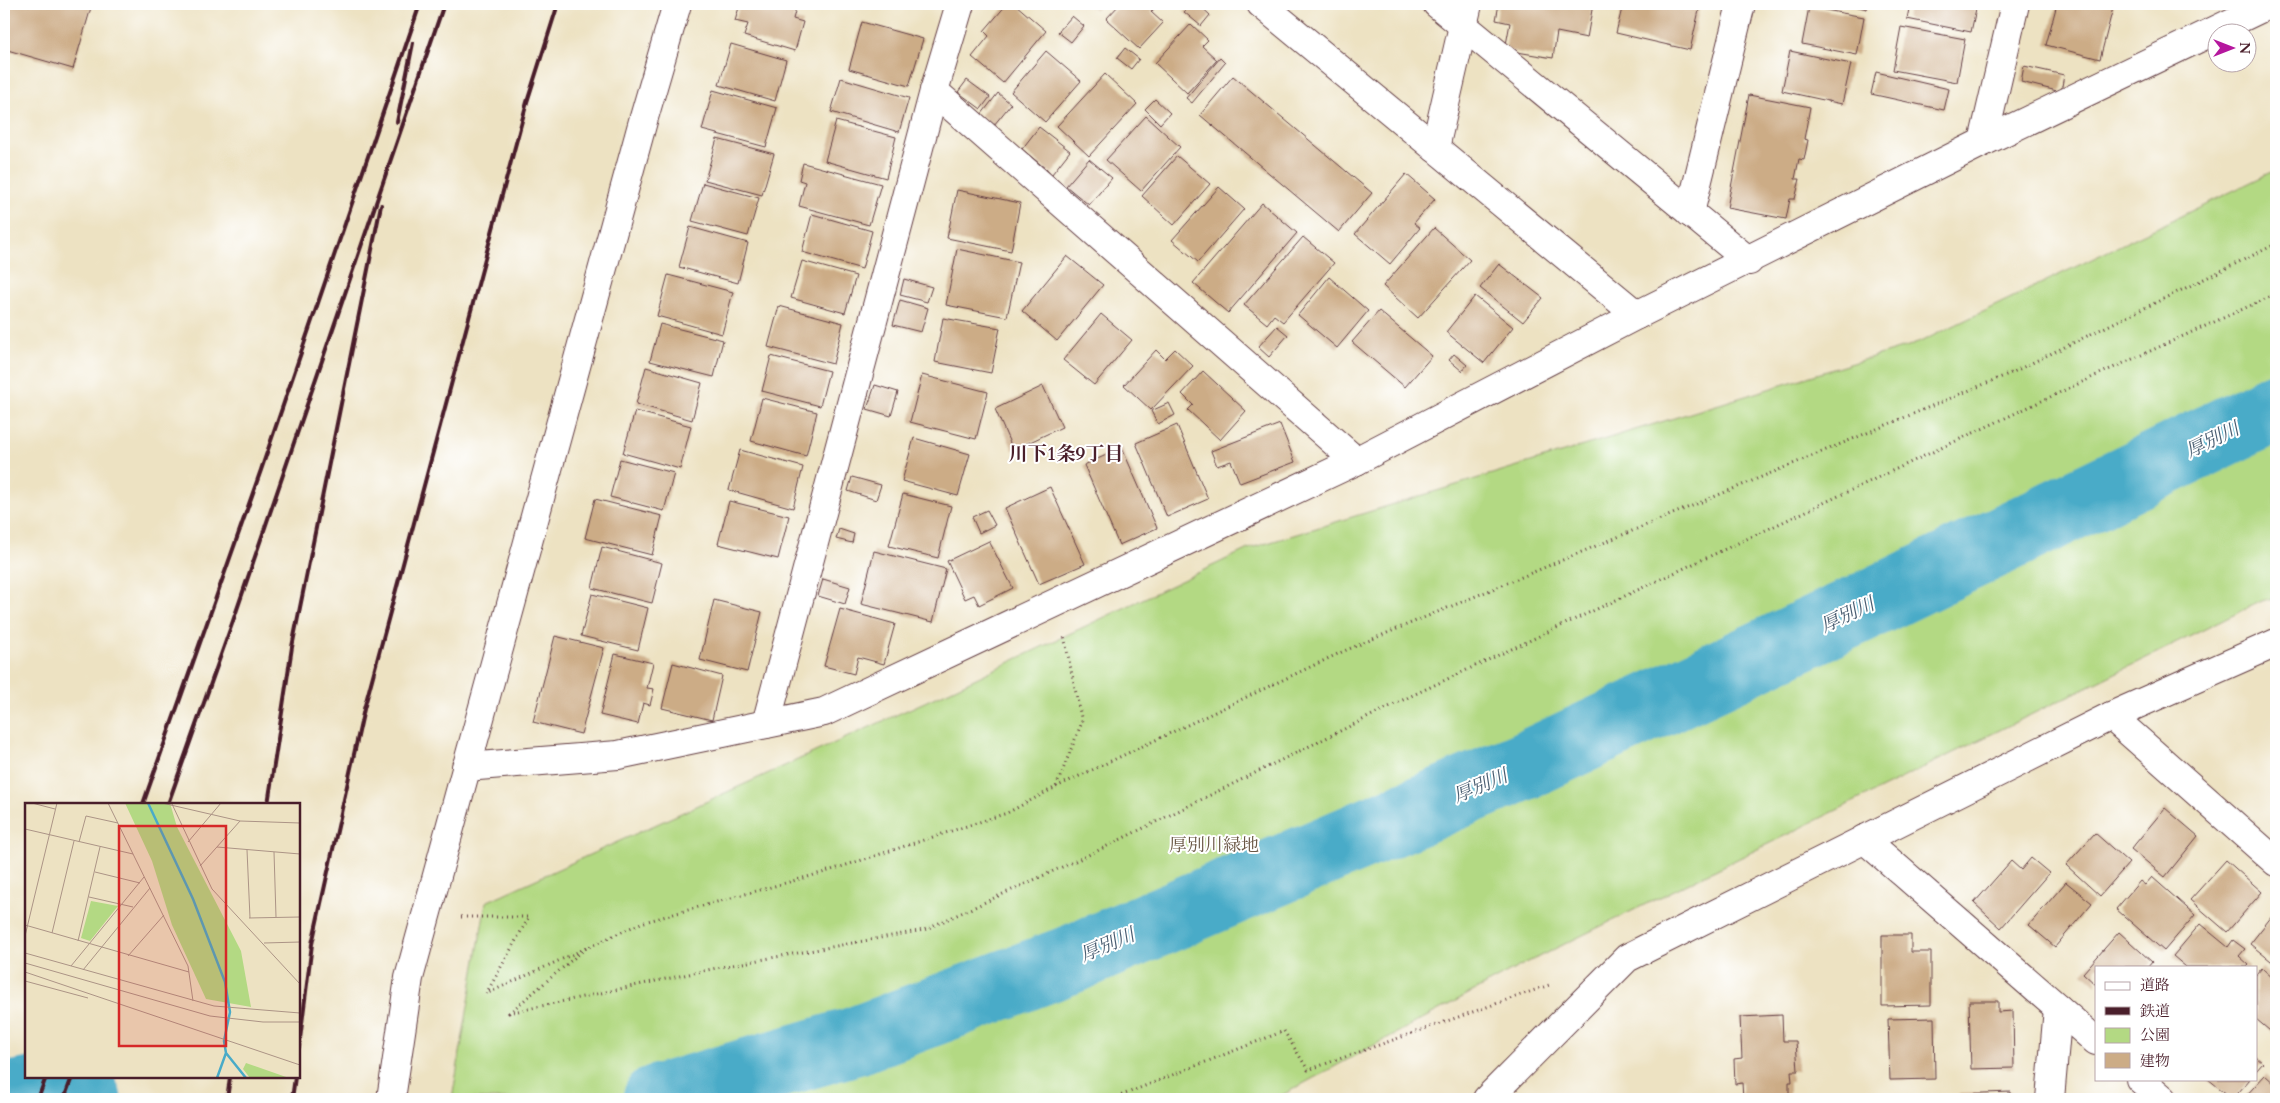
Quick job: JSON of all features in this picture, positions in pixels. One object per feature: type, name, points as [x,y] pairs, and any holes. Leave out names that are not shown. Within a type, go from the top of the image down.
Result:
[{"type":"street","points":[[390,1099],[409,978],[640,130],[677,4]]},
{"type":"street","points":[[766,724],[934,91],[960,4]]},
{"type":"street","points":[[1261,4],[1637,315]]},
{"type":"street","points":[[1438,4],[1466,14],[1690,213],[1749,261]]},
{"type":"street","points":[[1690,213],[1741,4]]},
{"type":"street","points":[[1983,142],[2015,4]]},
{"type":"street","points":[[466,767],[618,755],[824,712],[1356,461],[1637,315],[1749,261],[1983,142],[2270,4]]},
{"type":"street","points":[[1435,148],[1466,14]]},
{"type":"street","points":[[934,91],[1356,461]]},
{"type":"street","points":[[1487,1099],[1627,958],[2111,716],[2276,643]]},
{"type":"street","points":[[2111,716],[2276,862]]},
{"type":"street","points":[[1864,839],[2095,1040]]},
{"type":"street","points":[[2050,1099],[2058,1008]]},
{"type":"street","points":[[2141,1080],[2163,1099]]},
{"type":"path","points":[[426,917],[529,917],[486,994],[642,923],[825,872],[1006,813],[1056,787],[1344,651],[2011,373],[2276,244]]},
{"type":"path","points":[[586,948],[509,1013],[721,967],[924,930],[1095,852],[1420,691],[2095,376],[2276,294]]},
{"type":"path","points":[[1056,787],[1082,722],[1057,602]]},
{"type":"path","points":[[1112,1099],[1284,1030],[1308,1070],[1562,981]]},
{"type":"green space","name":"厚別川緑地","points":[[2276,170],[2276,597],[2262,601],[1520,966],[1275,1099],[452,1099],[486,902],[951,690],[1248,549],[1918,343]]},
{"type":"building","points":[[4,4],[92,4],[73,69],[4,49]]},
{"type":"building","points":[[740,4],[782,4],[796,8],[793,19],[803,22],[795,51],[744,36],[748,24],[735,21]]},
{"type":"building","points":[[1007,4],[1015,4],[1046,31],[1003,83],[972,57],[989,36],[984,31]]},
{"type":"building","points":[[1089,4],[1101,4],[1096,10]]},
{"type":"building","points":[[1120,4],[1159,4],[1151,12],[1163,23],[1139,49],[1106,19]]},
{"type":"building","points":[[1191,4],[1198,4],[1210,15],[1201,26],[1184,12]]},
{"type":"building","points":[[1499,4],[1593,4],[1587,38],[1557,32],[1553,58],[1505,50],[1510,23],[1496,20]]},
{"type":"building","points":[[1623,4],[1688,4],[1700,6],[1690,50],[1616,33]]},
{"type":"building","points":[[1846,4],[1868,4],[1867,9]]},
{"type":"building","points":[[1910,4],[1977,4],[1971,32],[1907,19]]},
{"type":"building","points":[[2057,4],[2114,4],[2100,59],[2046,45]]},
{"type":"building","points":[[1809,7],[1864,17],[1857,55],[1802,44]]},
{"type":"building","points":[[1072,16],[1084,26],[1071,42],[1058,32]]},
{"type":"building","points":[[862,22],[923,39],[909,86],[849,69]]},
{"type":"building","points":[[1191,24],[1208,40],[1202,46],[1217,60],[1187,93],[1155,63]]},
{"type":"building","points":[[1901,27],[1965,39],[1957,82],[1893,70]]},
{"type":"building","points":[[731,44],[786,60],[775,101],[719,85]]},
{"type":"building","points":[[1125,48],[1139,59],[1131,69],[1117,58]]},
{"type":"building","points":[[1046,51],[1081,81],[1045,122],[1011,92]]},
{"type":"building","points":[[1790,51],[1851,64],[1842,104],[1782,91]]},
{"type":"building","points":[[1220,58],[1225,63],[1192,103],[1186,98]]},
{"type":"building","points":[[2024,66],[2064,75],[2061,92],[2021,82]]},
{"type":"building","points":[[1876,72],[1949,89],[1944,110],[1871,94]]},
{"type":"building","points":[[1105,74],[1137,104],[1089,156],[1057,126]]},
{"type":"building","points":[[1233,76],[1372,193],[1339,232],[1200,115]]},
{"type":"building","points":[[841,78],[909,98],[899,132],[831,112]]},
{"type":"building","points":[[967,80],[990,97],[981,109],[958,92]]},
{"type":"building","points":[[713,90],[777,108],[766,147],[702,130]]},
{"type":"building","points":[[998,93],[1011,104],[994,125],[981,115]]},
{"type":"building","points":[[1749,95],[1810,107],[1804,139],[1808,140],[1804,160],[1799,159],[1795,179],[1800,179],[1795,199],[1790,199],[1786,219],[1727,208]]},
{"type":"building","points":[[1155,99],[1170,113],[1160,124],[1145,109]]},
{"type":"building","points":[[1146,116],[1180,147],[1141,191],[1106,160]]},
{"type":"building","points":[[836,121],[896,137],[886,178],[825,161]]},
{"type":"building","points":[[1039,127],[1070,151],[1052,174],[1022,149]]},
{"type":"building","points":[[717,139],[774,154],[762,195],[705,180]]},
{"type":"building","points":[[1177,156],[1210,184],[1174,225],[1142,196]]},
{"type":"building","points":[[1089,159],[1112,178],[1089,205],[1066,186]]},
{"type":"building","points":[[803,163],[881,184],[869,225],[799,206],[805,182],[799,180]]},
{"type":"building","points":[[1406,174],[1435,199],[1414,223],[1420,228],[1390,264],[1355,234]]},
{"type":"building","points":[[703,183],[759,198],[748,236],[692,221]]},
{"type":"building","points":[[1219,187],[1244,209],[1198,262],[1172,240]]},
{"type":"building","points":[[957,190],[1020,203],[1011,251],[947,238]]},
{"type":"building","points":[[1262,203],[1297,233],[1228,313],[1193,283]]},
{"type":"building","points":[[812,214],[872,231],[862,269],[802,252]]},
{"type":"building","points":[[690,227],[748,243],[738,283],[679,267]]},
{"type":"building","points":[[1434,228],[1470,260],[1418,318],[1383,286]]},
{"type":"building","points":[[1303,237],[1334,263],[1283,322],[1274,315],[1267,324],[1244,305]]},
{"type":"building","points":[[957,249],[1019,262],[1007,317],[946,305]]},
{"type":"building","points":[[1067,256],[1103,285],[1057,341],[1022,311]]},
{"type":"building","points":[[802,261],[856,276],[845,313],[791,298]]},
{"type":"building","points":[[1499,264],[1543,298],[1523,322],[1480,288]]},
{"type":"building","points":[[668,275],[733,292],[722,334],[657,316]]},
{"type":"building","points":[[1329,277],[1368,311],[1337,348],[1298,315]]},
{"type":"building","points":[[904,279],[932,287],[927,302],[900,295]]},
{"type":"building","points":[[1475,296],[1513,327],[1484,363],[1446,332]]},
{"type":"building","points":[[900,300],[928,308],[921,332],[893,325]]},
{"type":"building","points":[[779,306],[843,323],[833,364],[768,347]]},
{"type":"building","points":[[1379,311],[1432,356],[1405,387],[1352,342]]},
{"type":"building","points":[[1101,314],[1132,340],[1094,385],[1063,360]]},
{"type":"building","points":[[943,318],[1000,328],[991,373],[935,362]]},
{"type":"building","points":[[660,324],[723,340],[714,377],[650,361]]},
{"type":"building","points":[[1277,326],[1288,335],[1269,357],[1258,347]]},
{"type":"building","points":[[1175,349],[1193,366],[1151,410],[1124,385],[1156,350],[1165,359]]},
{"type":"building","points":[[1454,354],[1467,365],[1462,371],[1449,360]]},
{"type":"building","points":[[771,356],[829,371],[820,406],[762,391]]},
{"type":"building","points":[[646,367],[702,383],[692,420],[636,404]]},
{"type":"building","points":[[1203,371],[1246,411],[1220,440],[1188,410],[1193,405],[1182,394]]},
{"type":"building","points":[[922,375],[988,392],[976,439],[910,422]]},
{"type":"building","points":[[875,385],[898,392],[891,416],[867,409]]},
{"type":"building","points":[[1043,386],[1062,427],[1013,450],[995,409]]},
{"type":"building","points":[[762,398],[817,412],[806,456],[751,441]]},
{"type":"building","points":[[1169,403],[1175,415],[1158,424],[1151,411]]},
{"type":"building","points":[[635,411],[691,426],[680,469],[623,453]]},
{"type":"building","points":[[1280,424],[1295,462],[1240,483],[1231,461],[1217,466],[1211,451]]},
{"type":"building","points":[[1177,425],[1208,499],[1167,517],[1136,443]]},
{"type":"building","points":[[914,438],[970,454],[958,496],[902,481]]},
{"type":"building","points":[[1122,448],[1157,528],[1119,545],[1084,465]]},
{"type":"building","points":[[740,450],[803,467],[793,508],[729,490]]},
{"type":"building","points":[[620,459],[674,473],[664,511],[610,497]]},
{"type":"building","points":[[852,477],[881,485],[876,500],[848,491]]},
{"type":"building","points":[[1050,487],[1085,564],[1039,584],[1005,508]]},
{"type":"building","points":[[903,494],[951,506],[938,558],[889,546]]},
{"type":"building","points":[[595,499],[662,516],[652,555],[585,538]]},
{"type":"building","points":[[729,501],[789,516],[778,559],[718,544]]},
{"type":"building","points":[[987,510],[995,525],[979,533],[972,517]]},
{"type":"building","points":[[839,529],[854,534],[852,543],[836,539]]},
{"type":"building","points":[[989,541],[1013,588],[979,605],[974,595],[965,599],[947,561]]},
{"type":"building","points":[[602,547],[662,563],[652,603],[592,588]]},
{"type":"building","points":[[874,551],[946,569],[933,622],[861,604]]},
{"type":"building","points":[[823,579],[850,587],[845,604],[818,596]]},
{"type":"building","points":[[592,594],[648,608],[638,650],[581,636]]},
{"type":"building","points":[[714,600],[762,612],[747,672],[700,660]]},
{"type":"building","points":[[840,609],[895,624],[884,664],[858,657],[854,674],[824,666]]},
{"type":"building","points":[[555,636],[604,648],[581,734],[533,722]]},
{"type":"building","points":[[615,654],[653,663],[647,688],[654,689],[650,705],[643,703],[638,724],[600,715]]},
{"type":"building","points":[[673,663],[722,676],[712,720],[662,708]]},
{"type":"building","points":[[2165,808],[2198,836],[2165,877],[2131,849]]},
{"type":"building","points":[[2095,833],[2129,863],[2100,896],[2066,865]]},
{"type":"building","points":[[2031,858],[2049,873],[2001,928],[1974,903],[2011,861],[2021,870]]},
{"type":"building","points":[[2226,860],[2262,892],[2227,932],[2190,900]]},
{"type":"building","points":[[2152,877],[2195,915],[2164,951],[2116,909],[2140,881],[2145,885]]},
{"type":"building","points":[[2066,882],[2092,903],[2055,947],[2029,925]]},
{"type":"building","points":[[2276,911],[2276,965],[2250,944]]},
{"type":"building","points":[[2200,924],[2228,947],[2233,940],[2245,949],[2239,956],[2249,965],[2185,966],[2173,956]]},
{"type":"building","points":[[2119,932],[2152,962],[2149,966],[2095,966],[2095,984],[2083,973]]},
{"type":"building","points":[[1882,935],[1911,935],[1911,952],[1931,952],[1931,1005],[1882,1006]]},
{"type":"building","points":[[2262,968],[2276,981],[2276,1036],[2258,1021],[2258,973]]},
{"type":"building","points":[[1969,1001],[1998,1001],[1998,1012],[2013,1011],[2014,1068],[1971,1069]]},
{"type":"building","points":[[1782,1015],[1783,1041],[1796,1041],[1798,1071],[1791,1071],[1792,1082],[1789,1082],[1789,1099],[1743,1099],[1742,1083],[1735,1084],[1734,1059],[1742,1058],[1740,1017]]},
{"type":"building","points":[[1934,1018],[1935,1079],[1890,1080],[1888,1019]]},
{"type":"building","points":[[2258,1059],[2263,1063],[2258,1069]]},
{"type":"building","points":[[2265,1075],[2276,1085],[2276,1099],[2243,1099]]},
{"type":"building","points":[[2209,1080],[2249,1080],[2233,1099]]},
{"type":"building","points":[[2011,1092],[2011,1099],[1958,1099],[1958,1094]]},
{"type":"building","points":[[1926,1097],[1927,1099],[1910,1099],[1910,1098]]},
{"type":"waterway","name":"厚別川","points":[[657,1099],[855,1041],[1072,959],[1524,766],[1870,604],[2276,407]]},
{"type":"waterway","name":"厚別川","points":[[4,1097],[48,1089],[87,1099]]},
{"type":"railway","points":[[143,803],[261,470],[420,4]]},
{"type":"railway","points":[[168,803],[233,621],[444,4]]},
{"type":"railway","points":[[300,1039],[312,944],[364,709],[527,102],[558,4]]},
{"type":"railway","points":[[397,122],[413,43]]},
{"type":"railway","points":[[268,803],[292,647],[381,205]]},
{"type":"railway","points":[[38,1099],[46,1078]]},
{"type":"railway","points":[[64,1099],[72,1078]]},
{"type":"railway","points":[[227,1099],[230,1078]]},
{"type":"railway","points":[[292,1099],[295,1078]]},
{"type":"district","name":"川下1条9丁目","points":[[1066,453]]}]
